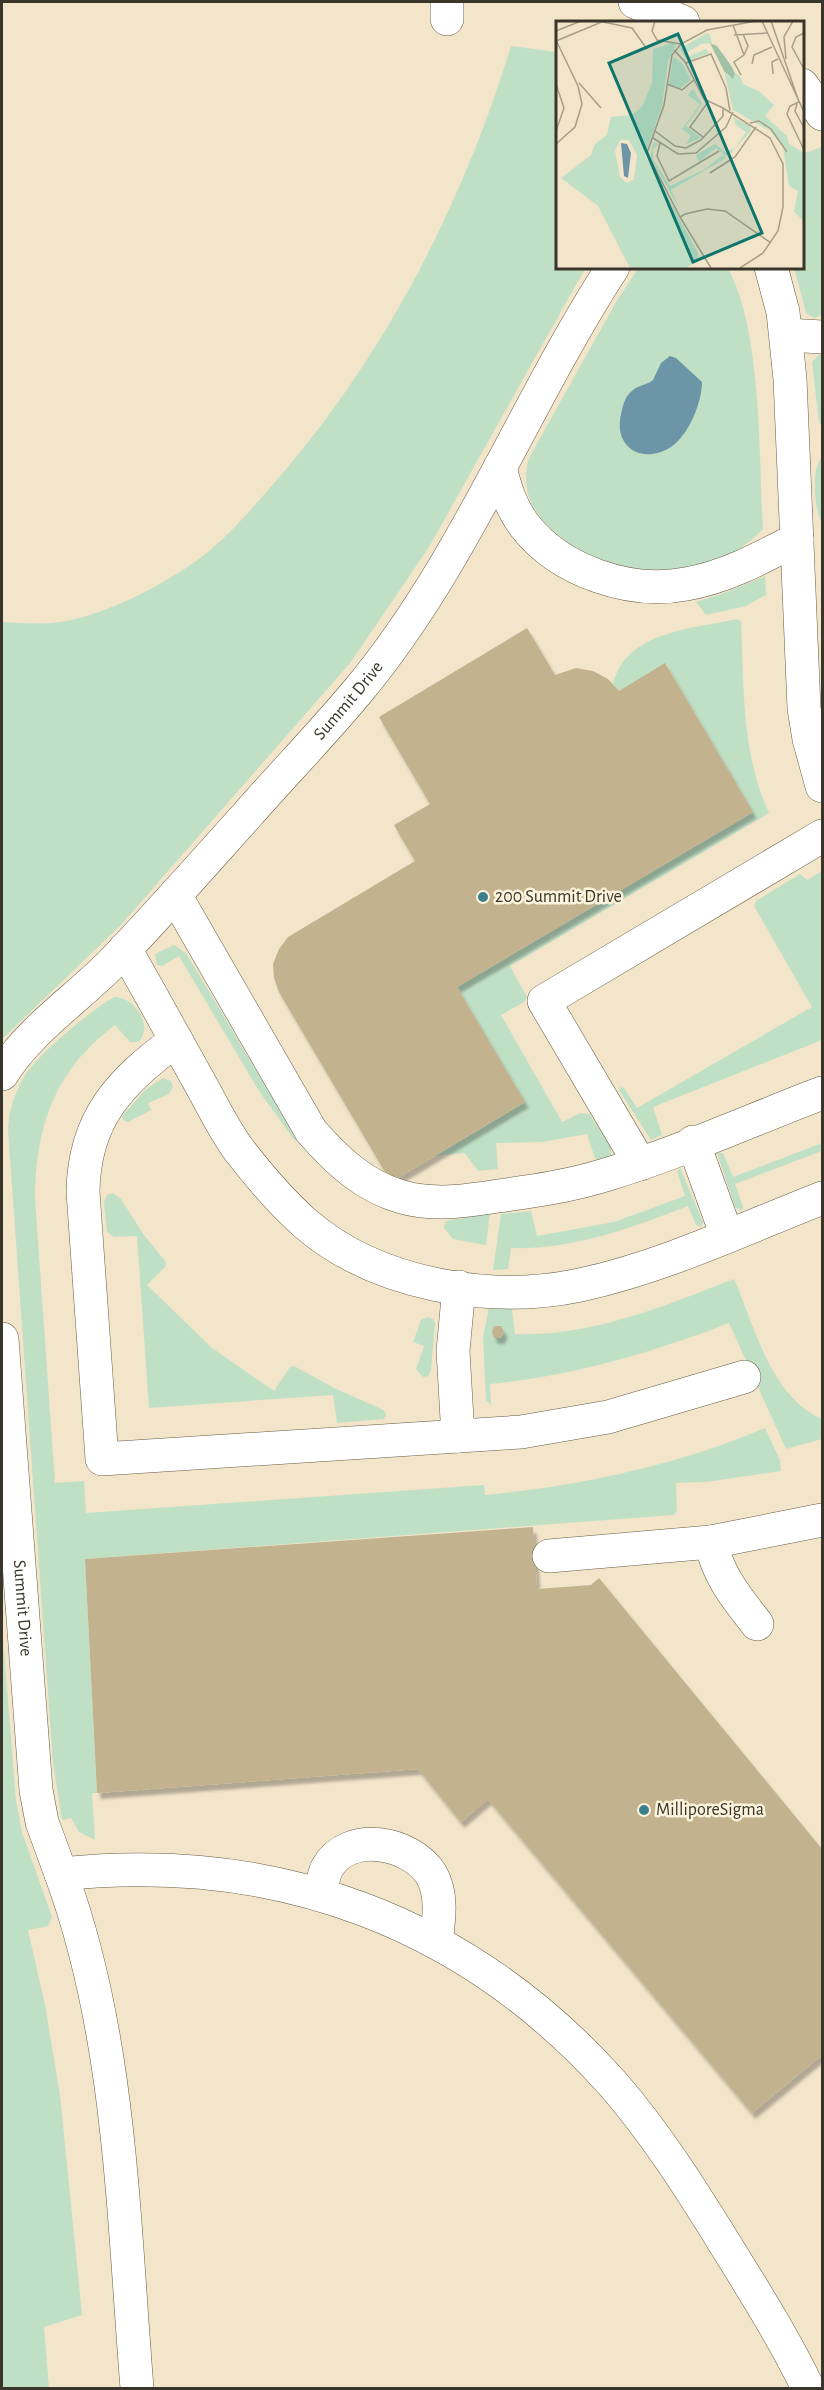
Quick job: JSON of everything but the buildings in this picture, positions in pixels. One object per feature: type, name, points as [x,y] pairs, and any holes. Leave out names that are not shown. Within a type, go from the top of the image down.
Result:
[{"type":"street","points":[[635,2],[681,21]]},
{"type":"street","points":[[803,88],[822,114],[803,119]]},
{"type":"street","name":"Summit Drive","points":[[2,1074],[24,1045],[125,949],[175,895],[381,662],[443,568],[569,338],[612,268]]},
{"type":"street","points":[[771,268],[778,288],[786,335],[806,719],[814,762],[822,786]]},
{"type":"street","points":[[786,335],[822,337]]},
{"type":"street","points":[[500,467],[507,496],[536,539],[566,561],[605,578],[646,586],[685,585],[728,573],[797,539]]},
{"type":"street","points":[[640,1164],[544,1001],[822,836]]},
{"type":"street","points":[[175,895],[311,1131],[341,1162],[377,1188],[416,1200],[460,1201],[574,1183],[640,1164],[822,1093]]},
{"type":"street","points":[[125,949],[238,1148],[271,1189],[307,1225],[346,1251],[375,1265],[410,1277],[459,1287],[516,1292],[577,1285],[639,1269],[822,1198]]},
{"type":"street","points":[[176,1040],[133,1075],[114,1096],[94,1127],[87,1150],[83,1192],[102,1459],[521,1432],[599,1419],[664,1403],[744,1377]]},
{"type":"street","points":[[693,1142],[727,1236]]},
{"type":"street","points":[[458,1436],[453,1351],[459,1287]]},
{"type":"street","name":"Summit Drive","points":[[2,1339],[36,1790],[42,1822],[90,1963],[107,2059],[137,2388]]},
{"type":"street","points":[[549,1556],[711,1542],[822,1520]]},
{"type":"street","points":[[711,1542],[715,1559],[728,1588],[757,1624]]},
{"type":"street","points":[[321,1895],[327,1868],[343,1852],[368,1844],[398,1849],[422,1864],[431,1874],[437,1889],[439,1907],[436,1942]]},
{"type":"street","points":[[61,1874],[115,1868],[192,1870],[272,1882],[365,1909],[436,1942],[492,1976],[539,2012],[613,2084],[658,2143],[710,2221],[776,2329],[808,2388]]},
{"type":"green space","points":[[511,46],[556,52],[556,268],[585,268],[429,547],[351,662],[120,926],[2,1039],[2,622],[45,623],[70,620],[110,608],[151,589],[188,567],[232,530],[315,433],[352,383],[385,331],[444,220],[492,105]]},
{"type":"green space","points":[[822,147],[822,315],[814,318],[806,313],[794,268],[803,268],[803,154]]},
{"type":"green space","points":[[638,268],[727,268],[738,292],[747,323],[757,394],[763,529],[742,547],[717,560],[690,568],[662,570],[633,568],[606,561],[580,550],[557,534],[541,518],[530,500],[526,480],[529,458],[616,302]]},
{"type":"green space","points":[[820,354],[822,355],[822,425],[819,423],[812,362]]},
{"type":"green space","points":[[822,458],[822,522],[817,509],[815,479],[816,470]]},
{"type":"green space","points":[[765,576],[766,595],[746,606],[706,615],[696,602],[727,592]]},
{"type":"green space","points":[[737,619],[741,621],[744,695],[749,743],[753,767],[769,813],[510,966],[527,997],[524,1002],[501,1015],[562,1122],[580,1113],[589,1114],[611,1147],[611,1155],[599,1160],[595,1158],[587,1134],[542,1142],[496,1143],[498,1169],[478,1171],[465,1153],[435,1156],[525,1102],[457,987],[753,812],[666,664],[619,691],[613,684],[620,666],[646,643],[681,630]]},
{"type":"green space","points":[[822,871],[822,1040],[653,1107],[662,1135],[651,1140],[619,1090],[620,1087],[624,1088],[637,1108],[812,1007],[754,906],[756,901],[800,874],[807,880]]},
{"type":"green space","points":[[174,945],[186,953],[297,1139],[295,1141],[259,1091],[179,956],[162,966],[157,965],[155,954]]},
{"type":"green space","points":[[114,997],[121,998],[135,1007],[143,1021],[143,1036],[138,1042],[130,1042],[115,1025],[77,1061],[52,1102],[39,1147],[36,1172],[35,1199],[55,1483],[84,1481],[86,1513],[484,1485],[485,1495],[521,1491],[628,1472],[697,1453],[765,1428],[780,1460],[781,1471],[706,1482],[676,1483],[677,1511],[674,1515],[85,1559],[97,1793],[92,1793],[95,1840],[79,1832],[71,1818],[62,1820],[53,1762],[8,1130],[15,1096],[31,1067],[65,1034]]},
{"type":"green space","points":[[163,1078],[171,1081],[173,1087],[169,1094],[148,1103],[151,1110],[128,1122],[123,1120],[122,1116],[145,1090]]},
{"type":"green space","points":[[822,1143],[822,1151],[735,1184],[743,1207],[742,1211],[735,1207],[717,1153],[723,1153],[733,1177]]},
{"type":"green space","points":[[680,1168],[703,1222],[701,1227],[696,1225],[688,1206],[601,1236],[557,1245],[511,1248],[508,1269],[493,1270],[501,1214],[531,1211],[537,1236],[614,1222],[685,1196],[677,1171]]},
{"type":"green space","points":[[113,1193],[121,1199],[144,1235],[166,1262],[165,1267],[147,1285],[212,1348],[274,1391],[290,1367],[294,1366],[336,1389],[384,1410],[386,1415],[384,1419],[337,1423],[333,1395],[149,1408],[137,1236],[114,1237],[107,1232],[104,1202],[107,1195]]},
{"type":"green space","points":[[490,1213],[486,1245],[453,1239],[444,1228],[446,1221]]},
{"type":"green space","points":[[734,1279],[758,1339],[777,1378],[804,1409],[822,1419],[822,1439],[786,1449],[729,1323],[611,1362],[551,1375],[490,1384],[491,1405],[486,1400],[483,1337],[489,1307],[512,1309],[515,1334],[543,1334],[627,1318]]},
{"type":"green space","points":[[427,1317],[433,1319],[435,1324],[431,1370],[428,1376],[423,1377],[416,1369],[424,1346],[413,1342],[421,1320]]},
{"type":"green space","points":[[2,1626],[16,1801],[22,1832],[52,1917],[48,1926],[28,1930],[45,2005],[60,2095],[82,2315],[44,2327],[49,2388],[2,2388]]},
{"type":"water","points":[[670,356],[676,358],[702,382],[700,399],[693,418],[678,442],[671,447],[650,454],[632,450],[622,436],[620,426],[624,404],[633,390],[653,380],[661,363]]},
{"type":"place","name":"200 Summit Drive","points":[[483,897]]},
{"type":"place","name":"MilliporeSigma","points":[[644,1810]]}]
